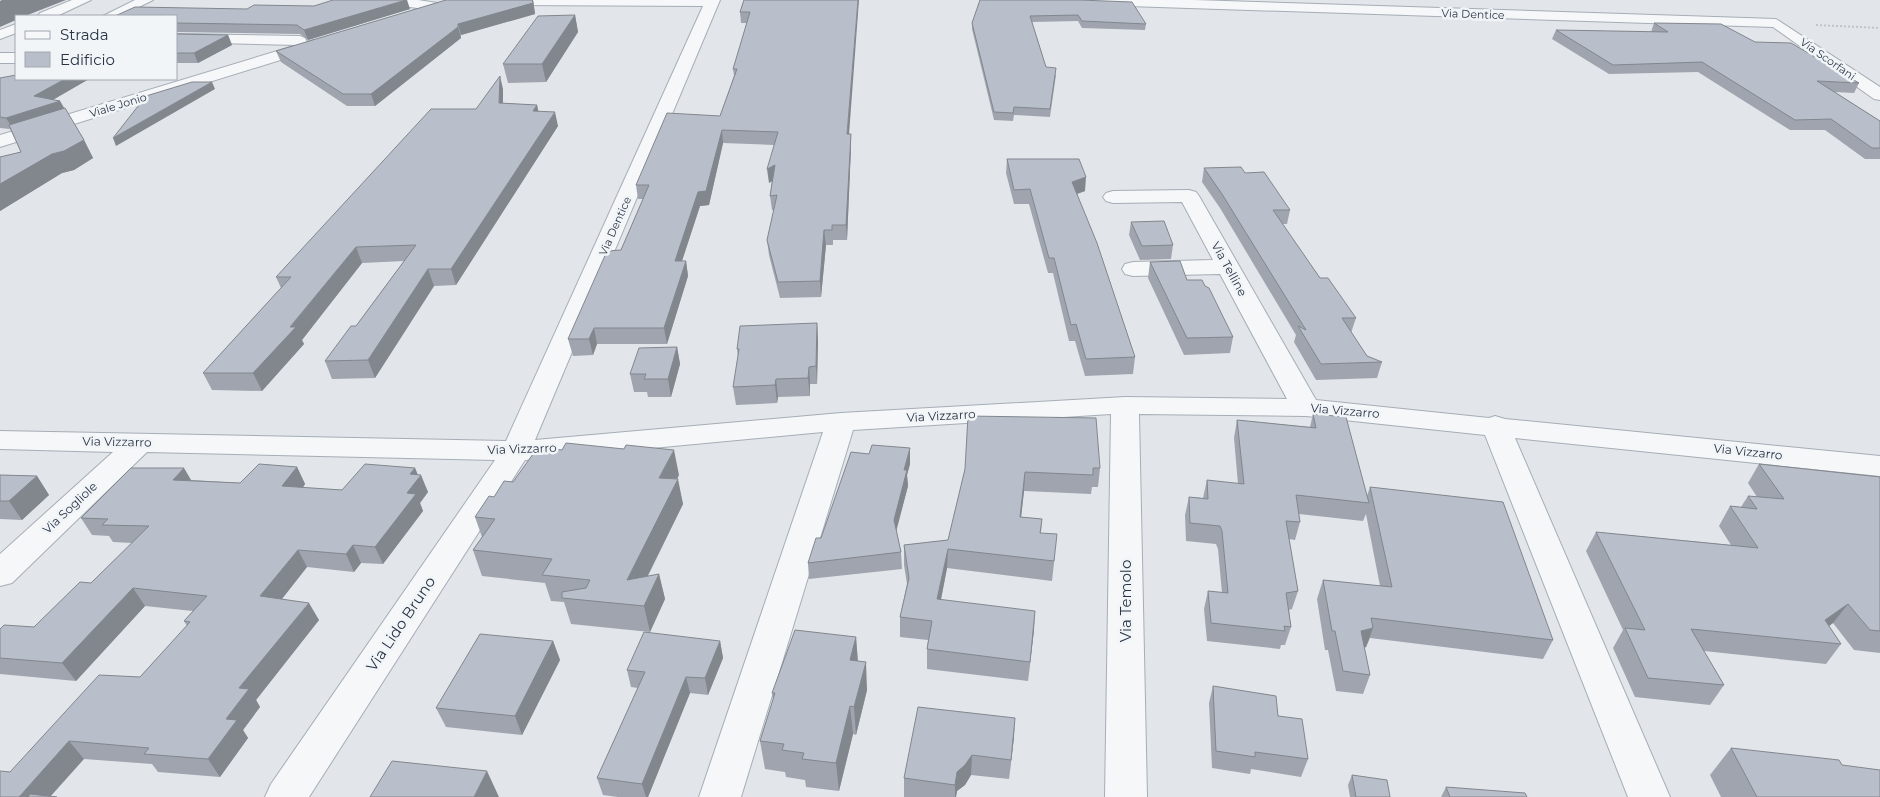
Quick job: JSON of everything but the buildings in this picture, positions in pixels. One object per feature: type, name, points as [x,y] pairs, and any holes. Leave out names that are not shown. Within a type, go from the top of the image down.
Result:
[{"type":"street","points":[[47,15],[84,0]]},
{"type":"street","points":[[112,15],[146,0]]},
{"type":"street","points":[[388,0],[447,4],[403,18]]},
{"type":"street","name":"Via Dentice","points":[[1066,0],[1776,23]]},
{"type":"street","points":[[481,2],[713,1]]},
{"type":"street","name":"Via Dentice","points":[[516,451],[713,1]]},
{"type":"street","name":"Via Scorfani","points":[[1776,23],[1880,95]]},
{"type":"street","points":[[0,35],[15,28]]},
{"type":"street","name":"Viale Jonio","points":[[0,141],[327,40],[178,38]]},
{"type":"street","name":"Via Telline","points":[[1113,197],[1189,196],[1306,408]]},
{"type":"street","points":[[1133,269],[1227,267]]},
{"type":"street","name":"Via Vizzarro","points":[[0,440],[516,451],[841,422],[1125,404],[1306,408],[1880,466]]},
{"type":"street","name":"Via Temolo","points":[[1125,404],[1126,797]]},
{"type":"street","points":[[720,797],[841,422]]},
{"type":"street","points":[[1495,426],[1649,797]]},
{"type":"street","name":"Via Sogliole","points":[[0,574],[140,443]]},
{"type":"street","name":"Via Lido Bruno","points":[[286,797],[516,451]]},
{"type":"path","points":[[1776,23],[1880,28]]}]
